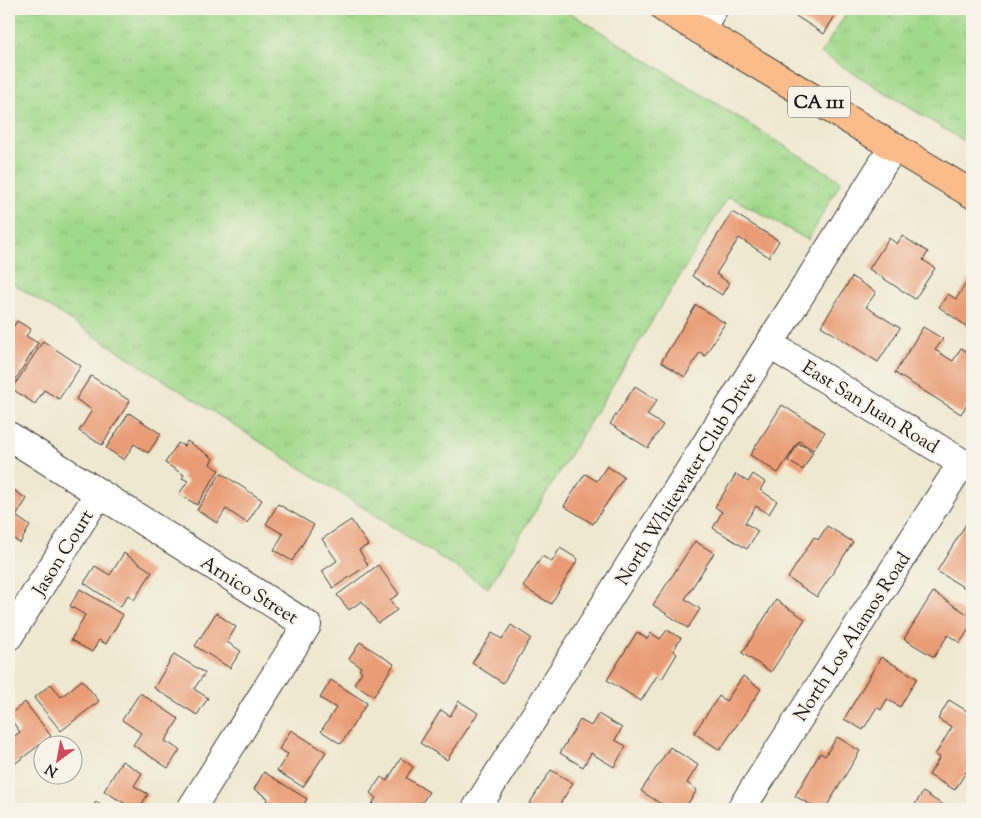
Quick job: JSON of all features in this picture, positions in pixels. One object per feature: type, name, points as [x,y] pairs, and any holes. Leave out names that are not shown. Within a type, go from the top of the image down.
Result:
[{"type":"main road","name":"CA 111","points":[[665,9],[706,20],[894,146],[972,194]]},
{"type":"street","name":"North Whitewater Club Drive","points":[[476,809],[894,146]]},
{"type":"street","name":"East San Juan Road","points":[[769,344],[967,466]]},
{"type":"street","name":"Arnico Street","points":[[9,436],[307,625],[191,809]]},
{"type":"street","name":"North Los Alamos Road","points":[[741,809],[967,466]]},
{"type":"street","name":"Jason Court","points":[[9,636],[99,493]]},
{"type":"green space","points":[[9,9],[564,9],[841,181],[808,240],[729,196],[488,588],[9,281]]},
{"type":"green space","points":[[849,9],[972,9],[972,146],[821,53]]},
{"type":"building","points":[[790,9],[839,9],[824,34],[788,11]]},
{"type":"building","points":[[732,212],[779,241],[769,257],[739,238],[716,274],[729,283],[722,295],[692,276]]},
{"type":"building","points":[[902,236],[928,252],[923,260],[935,268],[915,299],[869,269],[889,238],[897,244]]},
{"type":"building","points":[[972,274],[972,330],[939,307],[948,294],[956,299]]},
{"type":"building","points":[[852,277],[876,292],[866,307],[900,328],[878,362],[821,326]]},
{"type":"building","points":[[696,305],[725,323],[705,356],[700,352],[685,377],[661,362]]},
{"type":"building","points":[[17,321],[31,329],[26,336],[38,343],[11,387],[9,386],[9,323],[14,326]]},
{"type":"building","points":[[923,327],[943,339],[935,350],[953,361],[961,348],[972,355],[972,397],[961,414],[895,373]]},
{"type":"building","points":[[43,341],[81,366],[59,399],[44,390],[35,404],[12,389]]},
{"type":"building","points":[[91,376],[130,401],[102,445],[79,431],[92,410],[76,399]]},
{"type":"building","points":[[635,386],[657,400],[647,415],[663,425],[648,448],[610,424]]},
{"type":"building","points":[[782,405],[825,432],[813,450],[799,441],[778,473],[750,455]]},
{"type":"building","points":[[129,413],[161,434],[148,453],[134,444],[124,460],[106,448]]},
{"type":"building","points":[[187,441],[213,458],[210,464],[219,470],[197,505],[179,494],[188,481],[182,478],[184,475],[165,463],[178,443],[184,446]]},
{"type":"building","points":[[798,443],[813,452],[803,470],[788,461]]},
{"type":"building","points":[[607,466],[624,477],[593,524],[564,506],[585,474],[597,481]]},
{"type":"building","points":[[221,473],[262,500],[247,523],[226,509],[217,523],[197,510]]},
{"type":"building","points":[[736,474],[748,482],[753,474],[765,482],[760,490],[777,501],[769,514],[756,506],[745,523],[758,531],[747,549],[713,528],[722,512],[715,507]]},
{"type":"building","points":[[9,487],[27,499],[16,516],[30,526],[20,543],[9,536]]},
{"type":"building","points":[[278,504],[314,525],[292,561],[274,550],[283,534],[266,524]]},
{"type":"building","points":[[351,520],[368,545],[359,550],[368,565],[333,588],[322,571],[337,561],[322,539]]},
{"type":"building","points":[[968,521],[972,523],[972,582],[968,590],[937,571]]},
{"type":"building","points":[[827,526],[853,542],[817,597],[788,578],[814,537],[818,540]]},
{"type":"building","points":[[695,541],[714,553],[685,599],[700,609],[688,628],[653,605]]},
{"type":"building","points":[[560,548],[578,559],[551,604],[523,587],[542,556],[552,562]]},
{"type":"building","points":[[124,553],[152,572],[134,600],[128,595],[120,607],[84,583],[95,566],[110,575]]},
{"type":"building","points":[[378,565],[399,594],[390,600],[397,610],[378,623],[362,601],[349,610],[337,595]]},
{"type":"building","points":[[80,589],[123,615],[106,644],[99,640],[92,652],[71,640],[85,615],[70,606]]},
{"type":"building","points":[[933,592],[972,617],[972,624],[960,643],[948,635],[934,657],[904,639]]},
{"type":"building","points":[[776,600],[805,619],[771,672],[742,653]]},
{"type":"building","points":[[216,613],[236,627],[227,642],[241,651],[230,668],[195,646]]},
{"type":"building","points":[[511,625],[531,638],[503,683],[472,663],[492,633],[502,639]]},
{"type":"building","points":[[667,630],[681,638],[673,651],[677,654],[662,679],[657,676],[641,701],[607,680],[637,632],[647,639],[651,633],[660,639]]},
{"type":"building","points":[[360,642],[394,664],[374,696],[354,684],[362,672],[359,670],[361,667],[349,659]]},
{"type":"building","points":[[174,654],[205,673],[194,689],[208,698],[197,715],[154,688]]},
{"type":"building","points":[[881,657],[917,678],[900,707],[887,699],[881,710],[877,707],[863,730],[844,719]]},
{"type":"building","points":[[743,676],[761,689],[720,750],[694,733],[719,696],[726,701]]},
{"type":"building","points":[[82,680],[99,701],[61,731],[34,698],[51,684],[61,697]]},
{"type":"building","points":[[331,680],[367,703],[341,744],[321,731],[336,708],[320,698]]},
{"type":"building","points":[[140,693],[179,719],[165,741],[180,750],[168,768],[133,745],[141,733],[122,720]]},
{"type":"building","points":[[949,700],[972,714],[972,762],[955,790],[929,775],[940,757],[935,755],[952,727],[938,719]]},
{"type":"building","points":[[459,701],[478,713],[447,760],[420,743],[441,710],[450,716]]},
{"type":"building","points":[[25,702],[51,736],[32,736],[32,751],[12,766],[9,761],[9,740],[20,732],[9,715]]},
{"type":"building","points":[[598,714],[622,728],[615,740],[626,746],[614,767],[591,753],[583,767],[560,753],[580,720],[591,726]]},
{"type":"building","points":[[291,730],[326,752],[303,787],[277,771],[288,754],[279,749]]},
{"type":"building","points":[[837,737],[860,751],[825,809],[818,809],[795,796],[820,753],[825,756]]},
{"type":"building","points":[[670,747],[698,765],[687,783],[697,790],[684,809],[669,809],[641,791]]},
{"type":"building","points":[[401,758],[413,767],[406,778],[429,792],[418,809],[369,809],[376,798],[370,793],[381,777],[387,781]]},
{"type":"building","points":[[122,761],[142,773],[134,786],[148,794],[139,809],[134,809],[104,791]]},
{"type":"building","points":[[551,770],[573,783],[557,809],[526,809]]},
{"type":"building","points":[[264,772],[307,799],[301,809],[261,809],[268,798],[254,789]]},
{"type":"building","points":[[923,792],[949,809],[912,809]]},
{"type":"building","points":[[96,802],[107,809],[91,809]]}]
